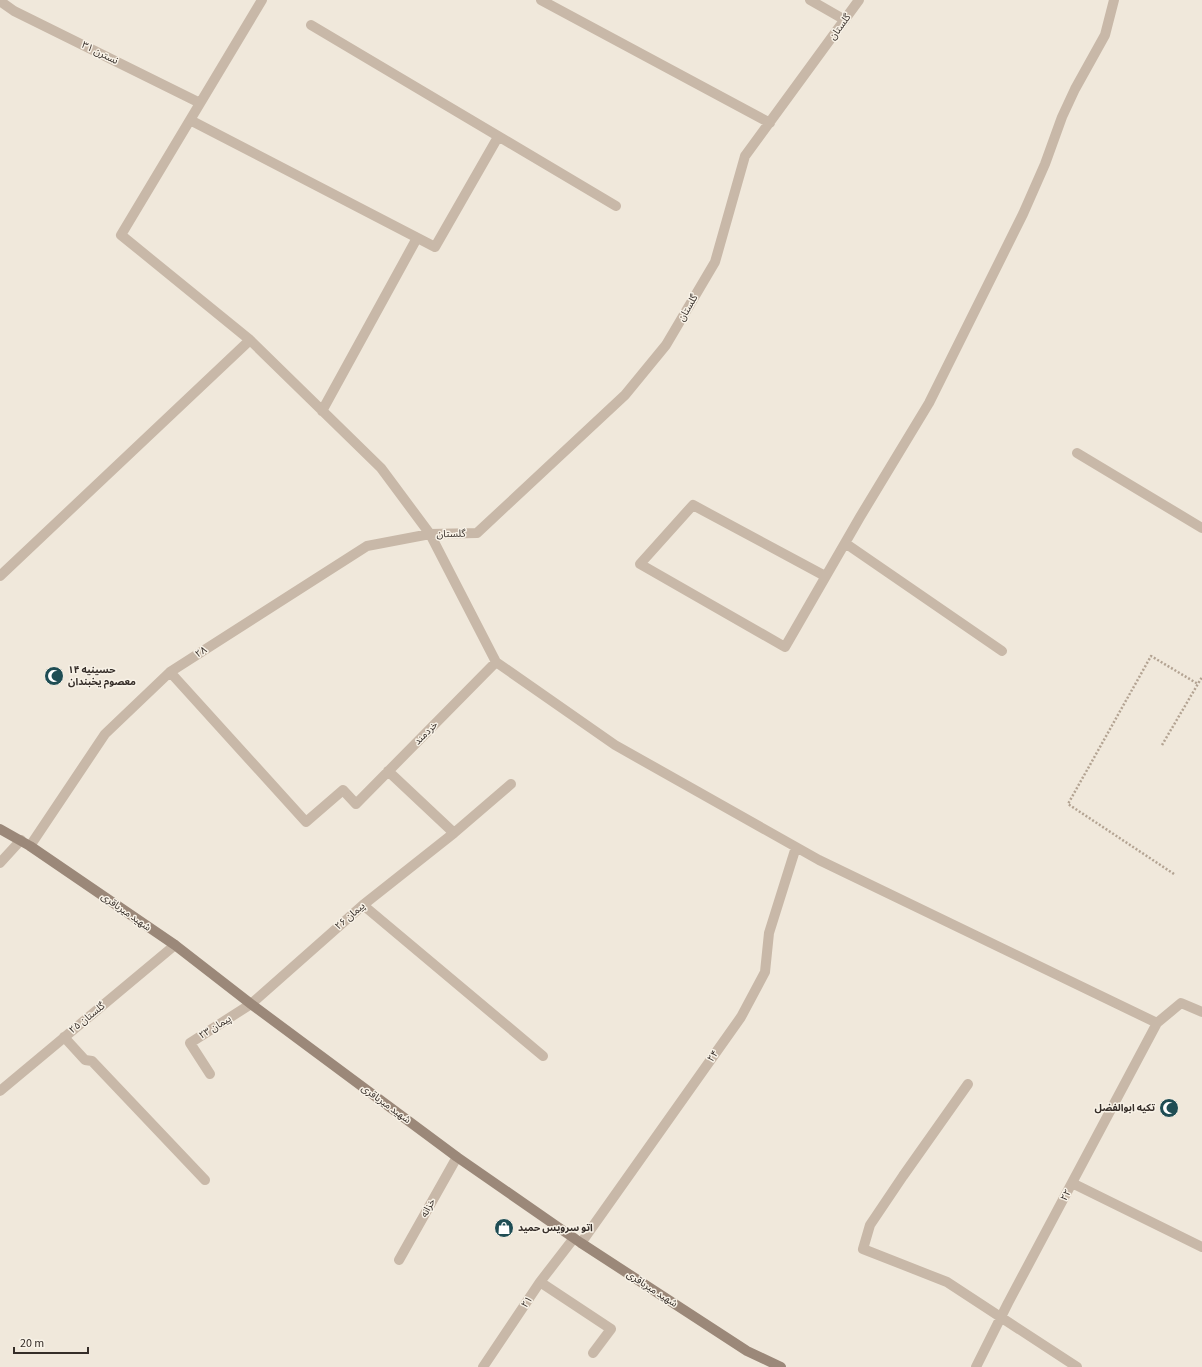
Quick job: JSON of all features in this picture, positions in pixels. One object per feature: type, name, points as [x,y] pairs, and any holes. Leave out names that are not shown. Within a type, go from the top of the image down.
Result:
[{"type":"main road","name":"شهید میرباقری","points":[[0,829],[21,840],[175,945],[251,1004],[457,1157],[577,1241],[747,1351],[781,1367]]},
{"type":"street","points":[[262,0],[121,235],[250,340],[381,468],[430,534],[496,662],[615,745],[819,860],[1157,1023],[1181,1003],[1202,1012]]},
{"type":"street","points":[[541,0],[770,123]]},
{"type":"street","points":[[810,0],[845,20]]},
{"type":"street","name":"گلستان","points":[[430,534],[477,533],[625,395],[666,345],[715,262],[745,156],[859,0]]},
{"type":"street","points":[[825,576],[693,505],[640,564],[785,647],[845,542],[930,404],[1029,200],[1045,164],[1065,110],[1090,60],[1105,35],[1114,0]]},
{"type":"street","name":"نسترن ۳۱","points":[[0,1],[14,11],[200,103]]},
{"type":"street","points":[[311,25],[616,206]]},
{"type":"street","points":[[190,120],[434,247],[498,137]]},
{"type":"street","points":[[322,410],[417,238]]},
{"type":"street","points":[[0,576],[250,340]]},
{"type":"street","points":[[1076,453],[1202,528]]},
{"type":"street","name":"۲۸","points":[[30,846],[105,734],[170,672],[367,546],[430,534]]},
{"type":"street","points":[[845,542],[1002,651]]},
{"type":"street","name":"خردمند","points":[[170,672],[306,822],[343,790],[356,804],[496,662]]},
{"type":"street","points":[[388,771],[454,833]]},
{"type":"street","name":"پیمان ۲۶","points":[[251,1004],[363,905],[454,833],[511,784]]},
{"type":"street","points":[[0,863],[21,840]]},
{"type":"street","name":"۲۴","points":[[577,1241],[741,1017],[765,972],[769,933],[796,847]]},
{"type":"street","points":[[363,905],[544,1056]]},
{"type":"street","name":"گلستان ۲۵","points":[[0,1091],[175,945]]},
{"type":"street","name":"پیمان ۲۳","points":[[210,1074],[190,1043],[251,1004]]},
{"type":"street","name":"۲۲","points":[[976,1367],[1157,1023]]},
{"type":"street","points":[[64,1037],[85,1060],[92,1061],[204,1180]]},
{"type":"street","points":[[968,1084],[870,1225],[863,1249],[948,1282],[1077,1367]]},
{"type":"street","name":"خزانه","points":[[399,1260],[457,1157]]},
{"type":"street","points":[[1072,1184],[1202,1246]]},
{"type":"street","name":"۲۱","points":[[483,1367],[540,1282],[577,1241]]},
{"type":"street","points":[[540,1282],[611,1329],[593,1352]]},
{"type":"path","points":[[1174,874],[1068,804],[1151,656],[1198,684]]},
{"type":"path","points":[[1162,745],[1202,677]]},
{"type":"place","name":"حسینیه ۱۴ معصوم یخبندان","points":[[54,676]]},
{"type":"place","name":"تکیه ابوالفضل","points":[[1169,1108]]},
{"type":"place","name":"اتو سرویس حمید","points":[[504,1228]]}]
